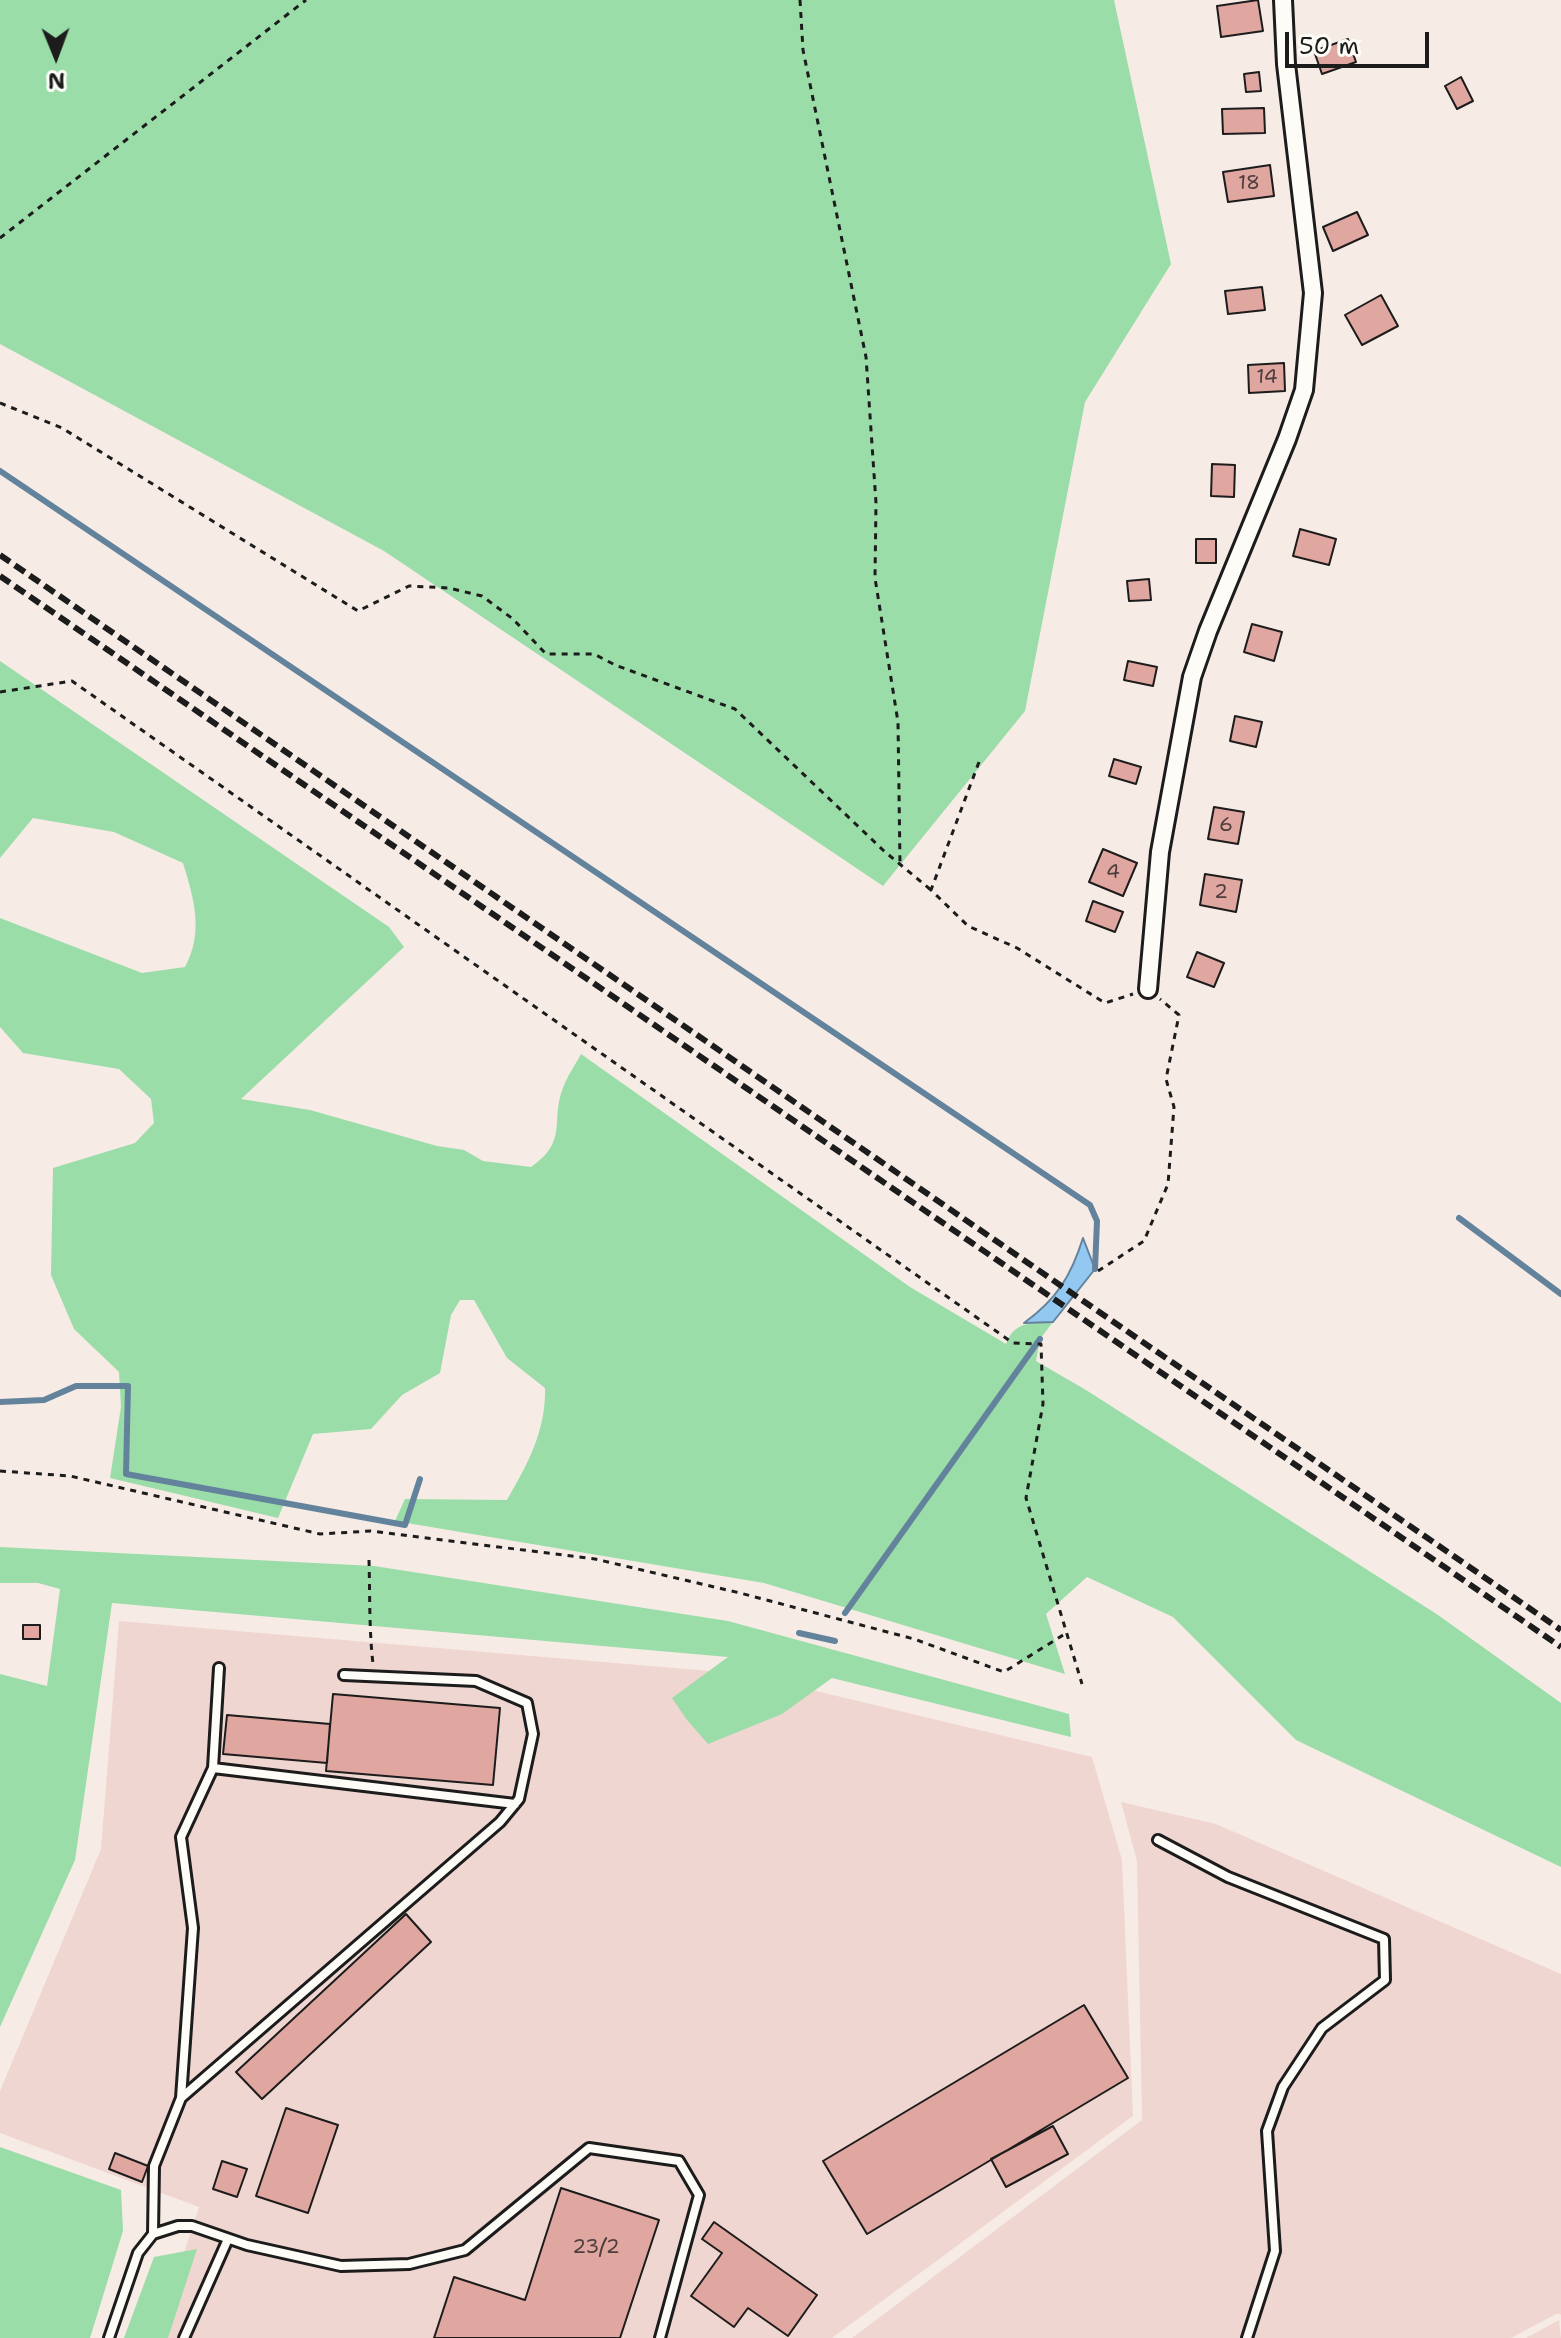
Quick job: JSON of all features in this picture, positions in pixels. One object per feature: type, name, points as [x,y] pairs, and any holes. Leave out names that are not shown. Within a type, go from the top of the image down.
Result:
[{"type":"street","points":[[1148,989],[1160,852],[1192,677],[1304,390],[1313,293],[1286,64],[1283,0]]},
{"type":"lane","points":[[153,2234],[154,2166],[181,2098],[193,1928],[181,1837],[213,1768],[219,1668]]},
{"type":"lane","points":[[181,2098],[500,1822],[519,1799],[533,1734],[527,1703],[476,1681],[344,1675]]},
{"type":"lane","points":[[213,1768],[515,1804]]},
{"type":"lane","points":[[1158,1840],[1228,1877],[1384,1939],[1385,1980],[1322,2028],[1283,2087],[1267,2131],[1275,2251],[1247,2338]]},
{"type":"lane","points":[[109,2338],[138,2253],[153,2234],[178,2226],[192,2226],[228,2239],[341,2266],[409,2264],[465,2250],[589,2148],[679,2161],[699,2195],[660,2338]]},
{"type":"lane","points":[[184,2338],[228,2239]]},
{"type":"path","points":[[0,238],[306,0]]},
{"type":"path","points":[[800,0],[803,50],[866,357],[876,503],[875,578],[898,722],[900,864]]},
{"type":"path","points":[[0,403],[62,428],[358,611],[409,586],[449,588],[482,596],[513,619],[546,654],[594,654],[615,665],[735,709],[968,926],[1017,948],[1105,1003],[1148,989],[1179,1015],[1166,1079],[1174,1107],[1168,1184],[1144,1241],[1098,1271]]},
{"type":"path","points":[[0,692],[72,681],[1013,1343],[1041,1344],[1043,1404],[1026,1498],[1082,1684]]},
{"type":"path","points":[[931,890],[979,762]]},
{"type":"path","points":[[0,1471],[70,1476],[320,1534],[371,1531],[595,1559],[914,1639],[1004,1672],[1068,1632]]},
{"type":"path","points":[[369,1560],[369,1633],[374,1676]]},
{"type":"shaded area","points":[[119,1621],[745,1674],[1092,1757],[1122,1860],[1133,2116],[832,2338],[156,2338],[199,2207],[0,2133],[0,2091],[101,1849]]},
{"type":"shaded area","points":[[1121,1802],[1216,1824],[1561,1974],[1561,2315],[1558,2313],[1511,2338],[852,2338],[1142,2120],[1137,1861]]},
{"type":"shaded area","points":[[1559,2320],[1561,2338],[1526,2338]]},
{"type":"green space","points":[[0,0],[1114,0],[1171,264],[1085,402],[1025,711],[883,886],[384,551],[0,344]]},
{"type":"green space","points":[[0,661],[389,927],[404,947],[241,1099],[310,1110],[437,1146],[464,1150],[483,1161],[531,1167],[543,1157],[554,1139],[559,1100],[581,1054],[910,1287],[1006,1344],[1009,1336],[1019,1327],[1053,1322],[1040,1339],[1036,1361],[1438,1615],[1561,1703],[1561,1867],[1296,1740],[1173,1617],[1087,1577],[1046,1614],[1065,1674],[764,1583],[395,1521],[405,1499],[507,1500],[539,1433],[545,1388],[507,1358],[474,1300],[460,1300],[451,1315],[440,1373],[402,1395],[371,1429],[313,1434],[278,1518],[110,1478],[121,1407],[119,1372],[74,1329],[51,1275],[53,1168],[135,1143],[154,1123],[151,1099],[119,1069],[23,1053],[0,1027],[0,918],[142,973],[185,967],[194,941],[195,915],[183,863],[114,832],[33,818],[0,858]]},
{"type":"green space","points":[[0,1547],[374,1566],[728,1621],[1069,1714],[1071,1737],[832,1678],[782,1714],[708,1744],[672,1698],[728,1657],[112,1603],[75,1860],[0,2027],[0,1674],[47,1686],[60,1589],[38,1583],[0,1583]]},
{"type":"green space","points":[[0,2147],[121,2190],[123,2231],[90,2338],[0,2338]]},
{"type":"green space","points":[[197,2249],[168,2338],[124,2338],[154,2257]]},
{"type":"water","points":[[1083,1238],[1095,1269],[1053,1322],[1024,1323],[1061,1286]]},
{"type":"building","points":[[1258,0],[1263,31],[1221,37],[1217,6]]},
{"type":"building","points":[[1348,39],[1356,62],[1322,74],[1314,51]]},
{"type":"building","points":[[1259,72],[1261,91],[1246,92],[1244,74]]},
{"type":"building","points":[[1461,77],[1473,101],[1457,109],[1445,86]]},
{"type":"building","points":[[1264,108],[1265,133],[1223,134],[1222,109]]},
{"type":"building","points":[[1270,165],[1274,196],[1228,202],[1223,172]]},
{"type":"building","points":[[1357,212],[1368,235],[1333,251],[1323,227]]},
{"type":"building","points":[[1262,287],[1265,310],[1228,314],[1225,291]]},
{"type":"building","points":[[1381,295],[1398,326],[1362,345],[1345,315]]},
{"type":"building","points":[[1284,363],[1285,391],[1249,393],[1248,365]]},
{"type":"building","points":[[1212,464],[1235,465],[1234,497],[1211,496]]},
{"type":"building","points":[[1300,529],[1336,539],[1329,565],[1293,556]]},
{"type":"building","points":[[1196,539],[1216,539],[1216,563],[1196,563]]},
{"type":"building","points":[[1149,579],[1151,600],[1129,601],[1127,581]]},
{"type":"building","points":[[1252,624],[1282,632],[1274,661],[1244,652]]},
{"type":"building","points":[[1128,661],[1157,667],[1153,686],[1124,680]]},
{"type":"building","points":[[1235,716],[1262,722],[1256,747],[1230,741]]},
{"type":"building","points":[[1114,759],[1141,767],[1136,784],[1109,776]]},
{"type":"building","points":[[1214,807],[1244,812],[1238,844],[1208,839]]},
{"type":"building","points":[[1103,849],[1137,863],[1123,896],[1089,882]]},
{"type":"building","points":[[1205,874],[1242,880],[1236,912],[1200,905]]},
{"type":"building","points":[[1093,901],[1123,912],[1115,932],[1086,921]]},
{"type":"building","points":[[1197,952],[1224,963],[1214,987],[1187,977]]},
{"type":"building","points":[[23,1625],[40,1625],[40,1639],[23,1639]]},
{"type":"building","points":[[333,1694],[500,1708],[493,1785],[326,1771]]},
{"type":"building","points":[[227,1715],[330,1724],[327,1763],[223,1754]]},
{"type":"building","points":[[406,1914],[431,1942],[262,2099],[236,2072]]},
{"type":"building","points":[[1084,2005],[1128,2078],[867,2234],[823,2161]]},
{"type":"building","points":[[286,2108],[338,2125],[308,2213],[256,2196]]},
{"type":"building","points":[[1053,2126],[1068,2154],[1006,2187],[991,2159]]},
{"type":"building","points":[[115,2153],[148,2166],[142,2182],[109,2169]]},
{"type":"building","points":[[222,2161],[247,2169],[237,2197],[213,2189]]},
{"type":"building","points":[[561,2188],[659,2220],[620,2338],[434,2338],[454,2277],[525,2300]]},
{"type":"building","points":[[714,2222],[817,2295],[788,2336],[748,2308],[734,2327],[691,2296],[722,2253],[702,2239]]},
{"type":"waterway","points":[[0,471],[1090,1205],[1097,1221],[1095,1269]]},
{"type":"waterway","points":[[1459,1218],[1561,1294]]},
{"type":"waterway","points":[[845,1613],[1040,1339]]},
{"type":"waterway","points":[[0,1402],[44,1400],[76,1386],[128,1386],[126,1474],[405,1525],[420,1479]]},
{"type":"waterway","points":[[799,1633],[835,1641]]},
{"type":"railway","points":[[0,555],[1561,1630]]},
{"type":"railway","points":[[0,576],[1561,1647]]}]
